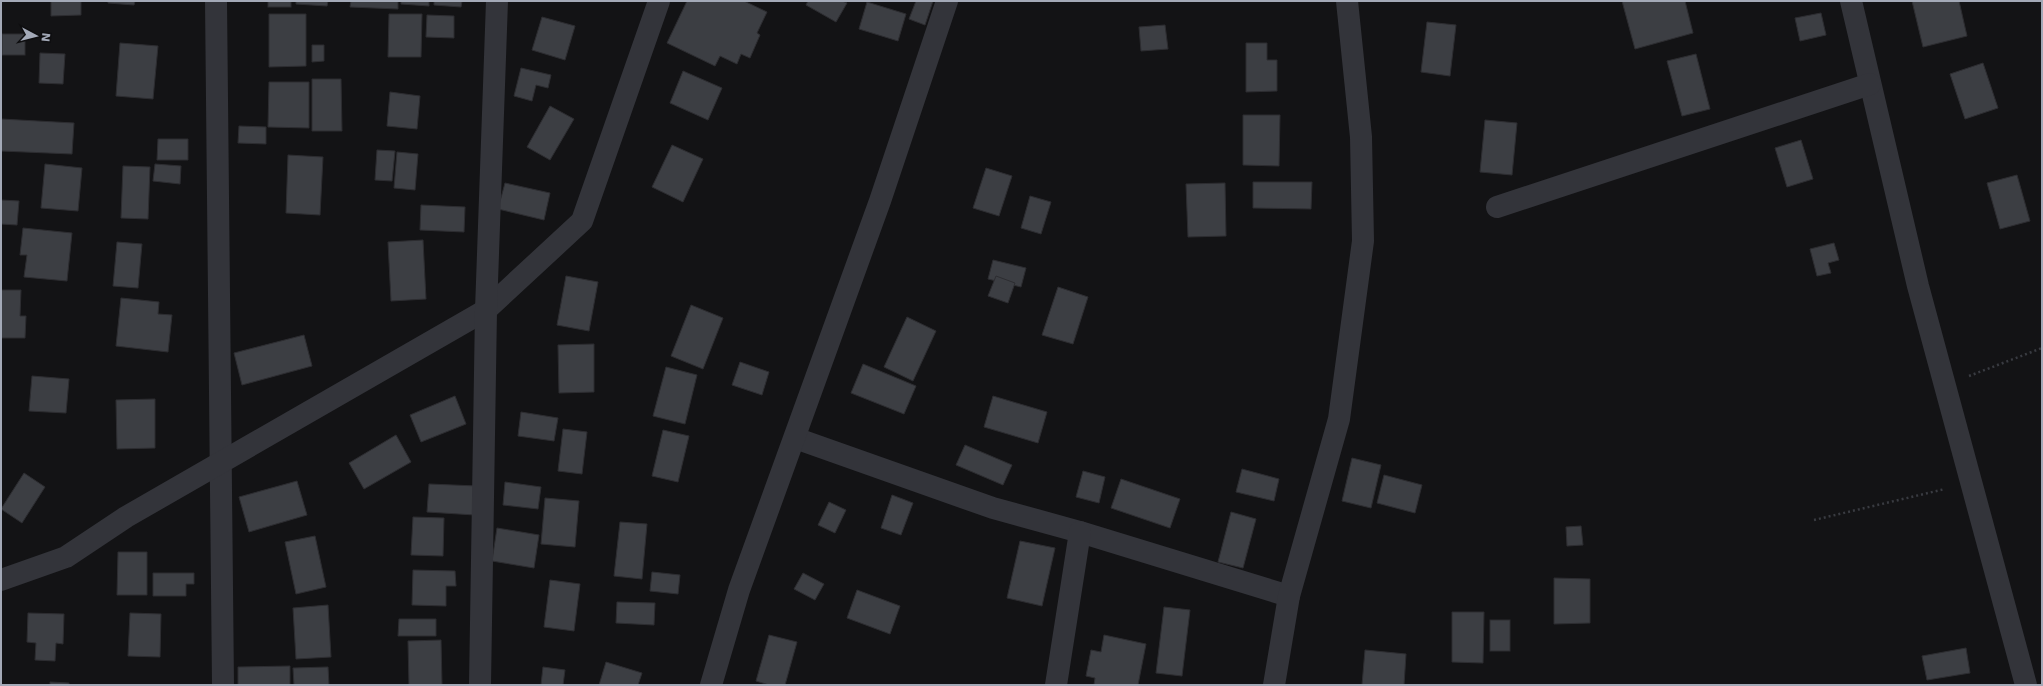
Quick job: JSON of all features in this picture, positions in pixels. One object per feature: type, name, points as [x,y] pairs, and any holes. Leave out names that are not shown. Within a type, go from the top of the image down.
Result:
[{"type":"street","points":[[216,1],[223,685]]},
{"type":"street","points":[[480,685],[486,310],[497,1]]},
{"type":"street","points":[[1,580],[66,557],[126,517],[221,464],[486,310],[582,221],[659,1]]},
{"type":"street","points":[[711,685],[739,590],[880,201],[947,1]]},
{"type":"street","points":[[1274,685],[1289,596],[1339,419],[1363,241],[1361,137],[1348,1]]},
{"type":"street","points":[[1851,1],[1918,286],[2026,685]]},
{"type":"street","points":[[1497,207],[1870,84]]},
{"type":"street","points":[[795,438],[993,508],[1080,532],[1289,596]]},
{"type":"street","points":[[1056,685],[1080,532]]},
{"type":"path","points":[[1944,385],[2042,348]]},
{"type":"path","points":[[1814,520],[1971,483]]},
{"type":"building","points":[[51,1],[81,1],[81,15],[51,16]]},
{"type":"building","points":[[108,1],[135,1],[134,5],[108,3]]},
{"type":"building","points":[[268,1],[291,1],[291,7],[268,7]]},
{"type":"building","points":[[296,1],[328,1],[327,6],[296,4]]},
{"type":"building","points":[[351,1],[398,1],[398,9],[350,7]]},
{"type":"building","points":[[401,1],[429,1],[429,6],[401,4]]},
{"type":"building","points":[[434,1],[462,1],[461,7],[434,5]]},
{"type":"building","points":[[687,1],[744,1],[767,12],[757,33],[760,35],[750,58],[741,54],[737,64],[720,56],[715,66],[667,43]]},
{"type":"building","points":[[808,1],[842,1],[847,3],[836,22],[806,5]]},
{"type":"building","points":[[916,1],[933,1],[925,25],[909,19]]},
{"type":"building","points":[[1622,1],[1685,1],[1693,33],[1635,49]]},
{"type":"building","points":[[1912,1],[1959,1],[1967,36],[1923,47]]},
{"type":"building","points":[[867,2],[906,14],[898,41],[859,29]]},
{"type":"building","points":[[1821,13],[1826,35],[1800,41],[1795,18]]},
{"type":"building","points":[[269,14],[306,14],[306,66],[269,67]]},
{"type":"building","points":[[389,14],[422,14],[421,57],[388,57]]},
{"type":"building","points":[[427,15],[454,16],[454,38],[426,37]]},
{"type":"building","points":[[542,17],[575,26],[565,60],[532,50]]},
{"type":"building","points":[[1427,22],[1456,25],[1450,76],[1421,72]]},
{"type":"building","points":[[1165,25],[1168,49],[1141,51],[1139,27]]},
{"type":"building","points":[[2,34],[25,34],[25,55],[2,55]]},
{"type":"building","points":[[120,43],[158,46],[153,99],[116,96]]},
{"type":"building","points":[[1246,43],[1267,43],[1267,60],[1277,60],[1277,91],[1246,92]]},
{"type":"building","points":[[312,45],[324,45],[324,61],[312,62]]},
{"type":"building","points":[[40,53],[65,54],[63,84],[39,83]]},
{"type":"building","points":[[1696,54],[1710,109],[1682,116],[1667,61]]},
{"type":"building","points":[[1983,63],[1998,108],[1965,119],[1950,74]]},
{"type":"building","points":[[521,68],[551,75],[548,88],[536,85],[532,101],[514,96]]},
{"type":"building","points":[[683,71],[722,88],[708,120],[670,103]]},
{"type":"building","points":[[312,79],[341,79],[342,131],[312,131]]},
{"type":"building","points":[[269,82],[309,82],[309,128],[268,127]]},
{"type":"building","points":[[390,92],[420,96],[417,129],[387,126]]},
{"type":"building","points":[[550,106],[574,119],[550,160],[527,147]]},
{"type":"building","points":[[1243,115],[1280,115],[1279,166],[1243,165]]},
{"type":"building","points":[[1,119],[74,123],[72,154],[1,151]]},
{"type":"building","points":[[1485,120],[1517,123],[1512,175],[1480,172]]},
{"type":"building","points":[[239,126],[266,127],[266,144],[238,143]]},
{"type":"building","points":[[158,139],[188,139],[188,160],[157,160]]},
{"type":"building","points":[[1801,140],[1813,179],[1787,187],[1775,148]]},
{"type":"building","points":[[672,145],[703,159],[683,202],[652,187]]},
{"type":"building","points":[[377,150],[395,151],[392,181],[375,180]]},
{"type":"building","points":[[397,152],[418,154],[415,190],[394,188]]},
{"type":"building","points":[[288,155],[323,157],[320,215],[286,213]]},
{"type":"building","points":[[45,164],[82,168],[78,211],[41,208]]},
{"type":"building","points":[[155,164],[181,166],[180,184],[153,181]]},
{"type":"building","points":[[123,166],[150,167],[148,219],[121,218]]},
{"type":"building","points":[[986,168],[1012,176],[999,216],[973,208]]},
{"type":"building","points":[[2017,175],[2030,221],[2000,229],[1987,183]]},
{"type":"building","points":[[1253,182],[1312,182],[1311,209],[1253,208]]},
{"type":"building","points":[[505,183],[550,193],[544,220],[498,209]]},
{"type":"building","points":[[1225,183],[1226,236],[1188,237],[1186,184]]},
{"type":"building","points":[[1030,196],[1051,202],[1041,234],[1021,228]]},
{"type":"building","points":[[1,200],[19,201],[17,225],[1,224]]},
{"type":"building","points":[[421,205],[465,207],[464,232],[420,230]]},
{"type":"building","points":[[23,228],[72,233],[67,281],[24,277],[27,255],[20,255]]},
{"type":"building","points":[[423,240],[426,299],[391,301],[388,242]]},
{"type":"building","points":[[117,242],[142,244],[138,288],[113,286]]},
{"type":"building","points":[[1834,243],[1839,260],[1828,263],[1831,273],[1817,276],[1810,249]]},
{"type":"building","points":[[993,260],[1026,268],[1021,287],[988,279]]},
{"type":"building","points":[[566,276],[598,282],[589,331],[557,325]]},
{"type":"building","points":[[996,276],[1015,283],[1008,303],[988,296]]},
{"type":"building","points":[[1058,287],[1088,297],[1073,344],[1042,335]]},
{"type":"building","points":[[1,290],[21,290],[20,316],[26,316],[25,338],[1,338]]},
{"type":"building","points":[[121,298],[159,302],[158,314],[172,315],[168,352],[116,346]]},
{"type":"building","points":[[691,305],[723,318],[703,369],[671,356]]},
{"type":"building","points":[[907,317],[936,331],[913,381],[884,367]]},
{"type":"building","points":[[304,335],[312,366],[242,385],[234,353]]},
{"type":"building","points":[[594,344],[594,392],[559,393],[558,345]]},
{"type":"building","points":[[740,362],[769,372],[762,395],[732,385]]},
{"type":"building","points":[[863,364],[916,386],[904,414],[851,393]]},
{"type":"building","points":[[666,367],[697,375],[685,424],[653,416]]},
{"type":"building","points":[[32,376],[69,379],[66,413],[29,411]]},
{"type":"building","points":[[455,396],[466,424],[421,442],[410,415]]},
{"type":"building","points":[[993,396],[1047,412],[1038,443],[984,427]]},
{"type":"building","points":[[155,399],[155,448],[117,449],[116,400]]},
{"type":"building","points":[[521,412],[558,418],[554,441],[518,436]]},
{"type":"building","points":[[563,429],[587,432],[582,474],[558,471]]},
{"type":"building","points":[[663,430],[689,436],[678,482],[652,476]]},
{"type":"building","points":[[396,435],[411,462],[364,489],[349,463]]},
{"type":"building","points":[[965,445],[1012,465],[1003,485],[956,465]]},
{"type":"building","points":[[1352,458],[1381,465],[1371,508],[1342,501]]},
{"type":"building","points":[[1242,469],[1279,479],[1274,501],[1236,492]]},
{"type":"building","points":[[1083,471],[1105,477],[1099,503],[1076,497]]},
{"type":"building","points":[[24,473],[45,487],[22,523],[1,509]]},
{"type":"building","points":[[1384,475],[1422,485],[1415,513],[1377,503]]},
{"type":"building","points":[[1121,479],[1180,499],[1170,528],[1111,508]]},
{"type":"building","points":[[297,481],[307,515],[249,532],[239,497]]},
{"type":"building","points":[[505,482],[541,487],[538,509],[503,505]]},
{"type":"building","points":[[429,484],[477,486],[475,515],[427,512]]},
{"type":"building","points":[[892,495],[913,503],[901,535],[881,528]]},
{"type":"building","points":[[545,498],[579,501],[575,547],[541,544]]},
{"type":"building","points":[[829,502],[846,510],[835,533],[818,525]]},
{"type":"building","points":[[1231,512],[1256,519],[1243,568],[1218,562]]},
{"type":"building","points":[[413,517],[444,518],[443,556],[411,555]]},
{"type":"building","points":[[620,522],[647,524],[642,579],[614,576]]},
{"type":"building","points":[[1581,526],[1583,545],[1567,546],[1566,527]]},
{"type":"building","points":[[497,528],[539,535],[534,568],[492,561]]},
{"type":"building","points":[[315,536],[326,587],[296,594],[285,542]]},
{"type":"building","points":[[1020,541],[1055,548],[1042,606],[1007,598]]},
{"type":"building","points":[[118,552],[147,552],[147,595],[117,595]]},
{"type":"building","points":[[413,570],[455,571],[456,586],[446,586],[446,606],[412,605]]},
{"type":"building","points":[[652,572],[680,575],[678,594],[650,591]]},
{"type":"building","points":[[153,573],[194,573],[194,584],[186,584],[186,596],[153,596]]},
{"type":"building","points":[[803,573],[824,584],[815,600],[794,589]]},
{"type":"building","points":[[1554,578],[1590,579],[1590,623],[1554,624]]},
{"type":"building","points":[[550,580],[580,584],[574,631],[544,627]]},
{"type":"building","points":[[857,590],[900,606],[890,634],[847,618]]},
{"type":"building","points":[[617,602],[655,603],[654,625],[616,623]]},
{"type":"building","points":[[328,605],[331,657],[296,659],[293,608]]},
{"type":"building","points":[[1164,607],[1190,610],[1182,676],[1156,673]]},
{"type":"building","points":[[1452,612],[1484,612],[1483,663],[1452,662]]},
{"type":"building","points":[[28,613],[64,614],[63,644],[56,643],[55,661],[35,660],[36,643],[27,642]]},
{"type":"building","points":[[130,613],[161,614],[160,657],[128,656]]},
{"type":"building","points":[[399,619],[436,619],[436,636],[398,636]]},
{"type":"building","points":[[1490,620],[1510,620],[1510,651],[1490,651]]},
{"type":"building","points":[[769,635],[797,642],[785,685],[769,685],[756,681]]},
{"type":"building","points":[[1104,635],[1146,644],[1138,685],[1094,685],[1095,678],[1086,676],[1091,650],[1101,652]]},
{"type":"building","points":[[441,640],[442,685],[409,685],[408,641]]},
{"type":"building","points":[[1966,648],[1970,673],[1927,680],[1922,656]]},
{"type":"building","points":[[1365,650],[1406,654],[1404,685],[1362,685]]},
{"type":"building","points":[[606,662],[642,673],[638,685],[599,685]]},
{"type":"building","points":[[290,666],[290,685],[238,685],[238,667]]},
{"type":"building","points":[[328,667],[329,685],[294,685],[293,668]]},
{"type":"building","points":[[543,667],[565,670],[563,685],[541,685]]},
{"type":"building","points":[[50,682],[69,683],[69,685],[50,685]]}]
